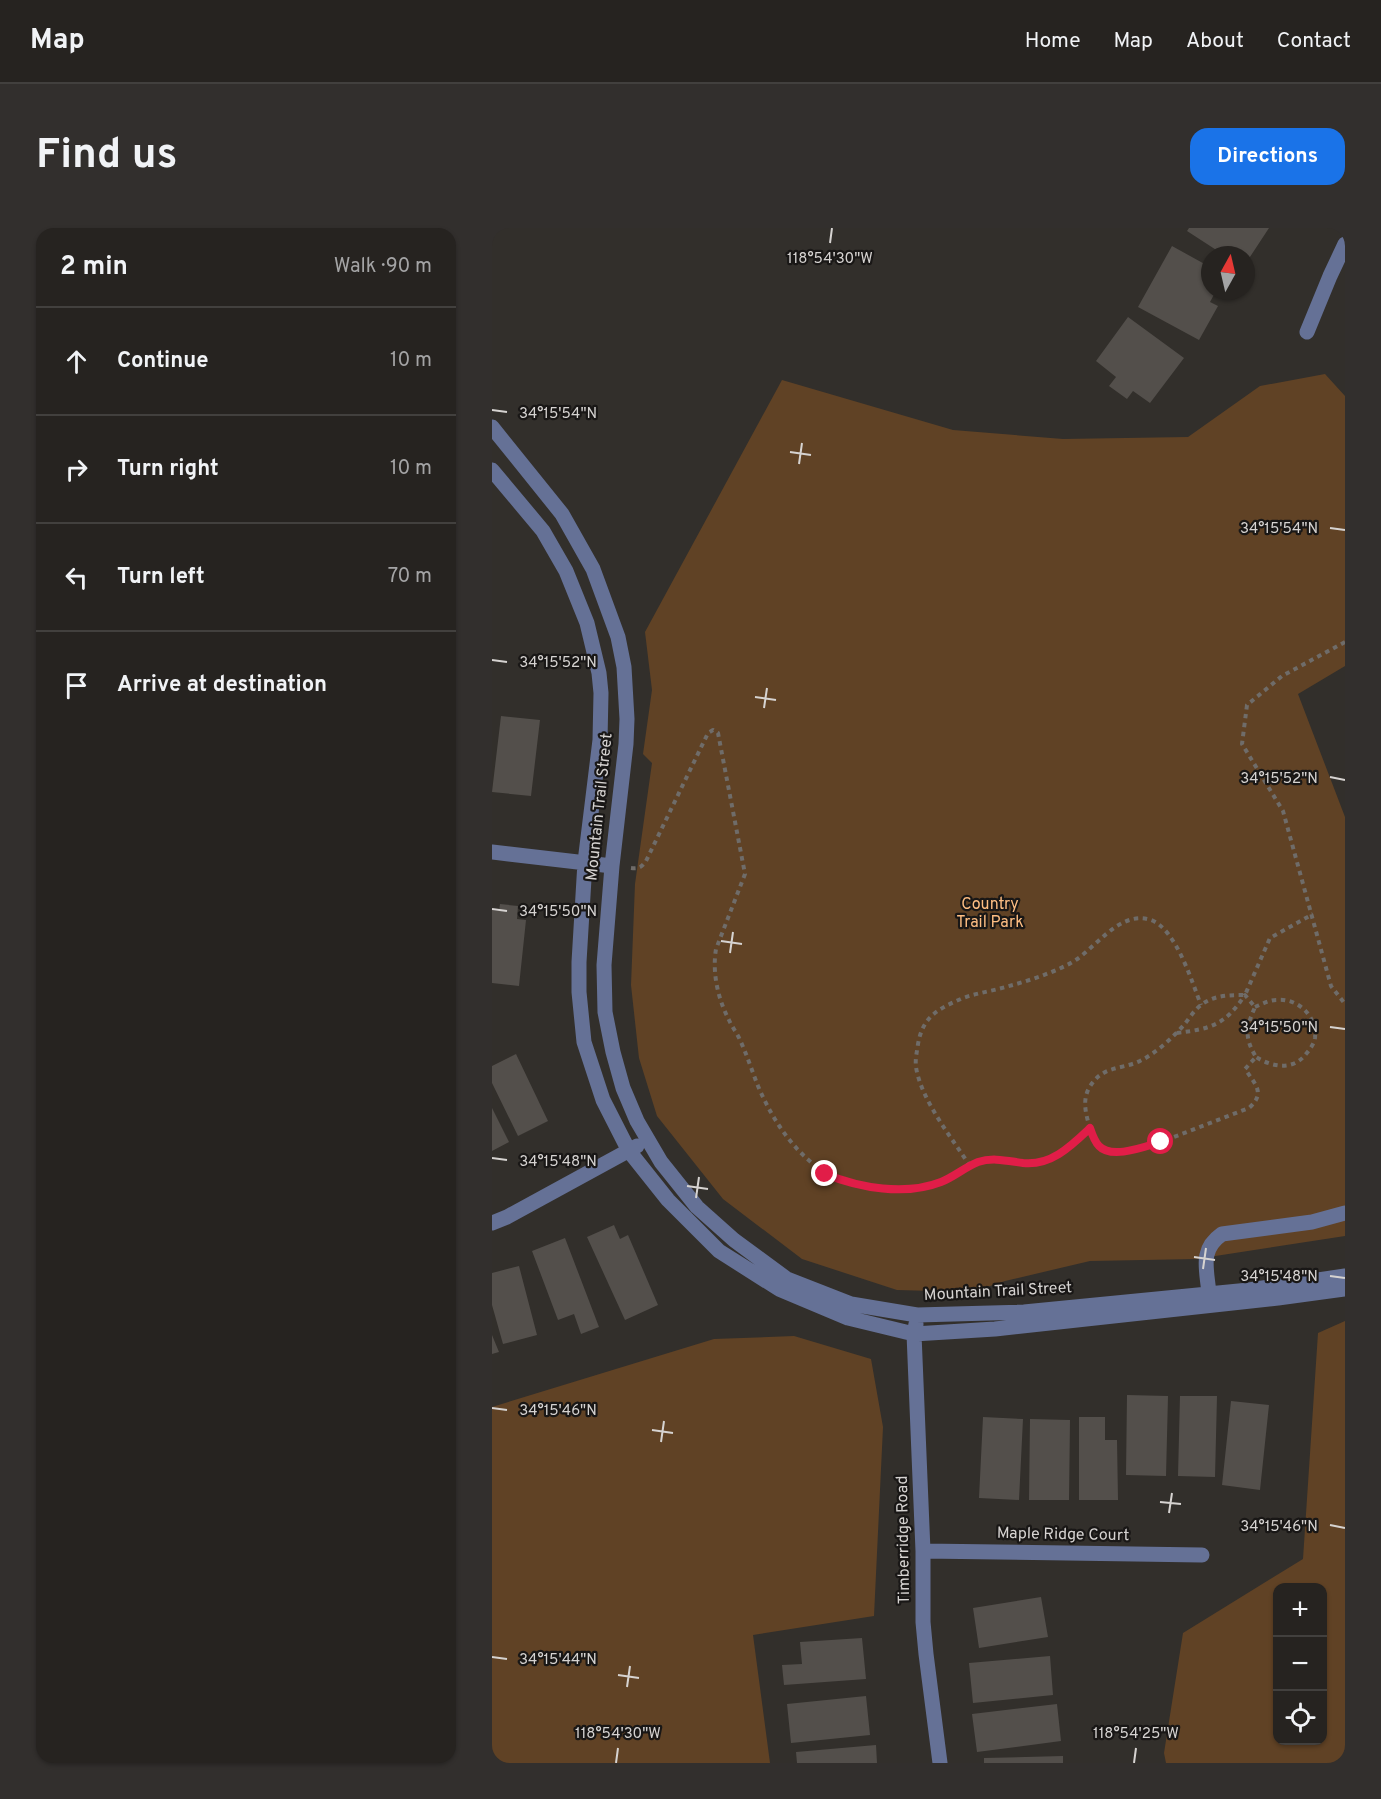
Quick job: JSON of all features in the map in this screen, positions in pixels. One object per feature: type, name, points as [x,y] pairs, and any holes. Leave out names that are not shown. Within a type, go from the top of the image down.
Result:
[{"type":"street","points":[[1307,332],[1345,244]]},
{"type":"street","name":"Mountain Trail Street","points":[[492,427],[562,513],[593,569],[618,637],[625,679],[627,719],[604,964],[604,1012],[623,1088],[637,1121],[661,1162],[697,1207],[734,1240],[787,1278],[851,1305],[917,1315],[1024,1312],[1249,1290],[1345,1276]]},
{"type":"street","name":"Mountain Trail Street","points":[[492,470],[543,531],[566,571],[587,623],[599,674],[600,740],[585,862],[579,962],[579,992],[584,1042],[603,1100],[629,1151],[668,1200],[719,1251],[789,1293],[848,1318],[914,1334],[995,1329],[1345,1289]]},
{"type":"street","points":[[492,852],[612,866]]},
{"type":"street","points":[[492,1223],[629,1151],[647,1139]]},
{"type":"street","points":[[1209,1294],[1206,1254],[1212,1241],[1222,1234],[1312,1222],[1345,1213]]},
{"type":"street","name":"Timberridge Road","points":[[917,1315],[914,1334],[924,1622],[940,1763]]},
{"type":"street","name":"Maple Ridge Court","points":[[923,1551],[1202,1555]]},
{"type":"path","points":[[1345,642],[1282,676],[1247,705],[1242,744],[1283,811],[1331,986],[1345,1004]]},
{"type":"path","points":[[612,866],[636,869],[642,867],[708,733],[716,731],[745,874],[716,949],[715,974],[722,1002],[759,1089],[778,1125],[809,1161],[825,1174],[866,1187],[927,1187],[944,1181],[978,1162],[1004,1160],[1026,1163],[1053,1159],[1075,1143],[1090,1128]]},
{"type":"path","points":[[1176,1033],[1202,1029],[1225,1020],[1235,1011],[1245,995],[1270,938],[1312,914]]},
{"type":"path","points":[[970,1166],[928,1101],[916,1066],[923,1025],[933,1014],[963,998],[1051,973],[1078,960],[1123,922],[1137,918],[1152,920],[1165,928],[1179,952],[1201,1005]]},
{"type":"path","points":[[1245,995],[1226,995],[1201,1005],[1176,1033],[1139,1061],[1107,1071],[1097,1078],[1089,1089],[1084,1109],[1090,1128],[1099,1146],[1111,1152],[1126,1152],[1161,1142],[1249,1108],[1259,1095],[1245,1069],[1256,1057]]},
{"type":"path","points":[[1245,995],[1255,1007]]},
{"type":"path","points":[[1278,1000],[1297,1003],[1308,1013],[1315,1034],[1314,1041],[1302,1059],[1281,1066],[1256,1057],[1247,1038],[1249,1022],[1255,1007],[1278,1000]]},
{"type":"green space","name":"Country Trail Park","points":[[1325,374],[1345,396],[1345,666],[1298,694],[1345,817],[1345,1236],[1196,1259],[1090,1261],[1005,1281],[972,1292],[897,1290],[802,1259],[723,1199],[657,1116],[639,1058],[631,985],[635,884],[652,763],[643,754],[652,690],[645,632],[782,380],[953,430],[1063,439],[1188,437],[1260,386]]},
{"type":"green space","points":[[1345,1321],[1345,1763],[1166,1763],[1164,1753],[1183,1633],[1303,1559],[1318,1333]]},
{"type":"green space","points":[[794,1336],[871,1359],[883,1427],[874,1616],[753,1635],[770,1763],[492,1763],[492,1407],[714,1339]]},
{"type":"building","points":[[1189,228],[1269,228],[1255,249],[1255,246],[1210,246],[1187,231]]},
{"type":"building","points":[[1172,246],[1201,262],[1201,300],[1211,300],[1210,302],[1218,306],[1199,340],[1138,307]]},
{"type":"building","points":[[1128,317],[1184,358],[1150,403],[1133,391],[1127,399],[1109,386],[1116,377],[1096,361]]},
{"type":"building","points":[[501,716],[540,720],[531,796],[492,792]]},
{"type":"building","points":[[500,904],[518,906],[517,919],[526,920],[519,986],[492,983],[492,910],[499,911]]},
{"type":"building","points":[[516,1054],[548,1121],[518,1136],[492,1083],[492,1066]]},
{"type":"building","points":[[492,1108],[509,1142],[492,1151]]},
{"type":"building","points":[[614,1225],[620,1239],[628,1235],[658,1305],[625,1320],[587,1237]]},
{"type":"building","points":[[565,1238],[599,1327],[581,1334],[574,1314],[558,1320],[532,1251]]},
{"type":"building","points":[[519,1266],[537,1335],[503,1344],[492,1305],[492,1273]]},
{"type":"building","points":[[492,1335],[499,1352],[492,1354]]},
{"type":"building","points":[[1127,1395],[1168,1396],[1166,1476],[1126,1475]]},
{"type":"building","points":[[1180,1396],[1217,1396],[1215,1477],[1178,1476]]},
{"type":"building","points":[[1231,1401],[1269,1405],[1260,1490],[1222,1485]]},
{"type":"building","points":[[983,1417],[1023,1419],[1019,1500],[979,1498]]},
{"type":"building","points":[[1079,1417],[1105,1417],[1105,1440],[1117,1440],[1118,1500],[1079,1500]]},
{"type":"building","points":[[1030,1419],[1070,1420],[1069,1500],[1029,1500]]},
{"type":"building","points":[[1041,1597],[1048,1637],[979,1648],[973,1608]]},
{"type":"building","points":[[862,1638],[866,1679],[784,1685],[782,1665],[802,1664],[800,1642]]},
{"type":"building","points":[[1050,1656],[1053,1695],[973,1703],[969,1663]]},
{"type":"building","points":[[866,1696],[870,1735],[791,1743],[787,1704]]},
{"type":"building","points":[[1057,1704],[1061,1741],[977,1752],[972,1714]]},
{"type":"building","points":[[876,1745],[877,1763],[797,1763],[796,1752]]},
{"type":"building","points":[[1063,1756],[1063,1763],[984,1763],[984,1758]]},
{"type":"route","points":[[825,1174],[866,1187],[927,1187],[944,1181],[978,1162],[1004,1160],[1026,1163],[1053,1159],[1075,1143],[1090,1128],[1099,1146],[1111,1152],[1126,1152],[1161,1142]]}]
